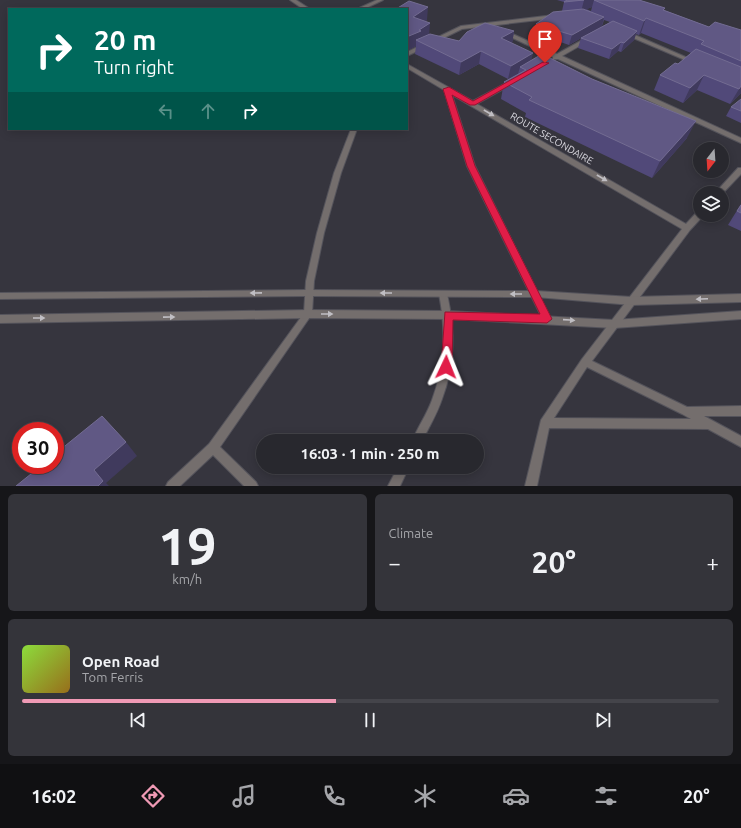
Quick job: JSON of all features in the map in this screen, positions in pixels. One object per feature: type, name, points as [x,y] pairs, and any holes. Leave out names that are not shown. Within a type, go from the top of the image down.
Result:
[{"type":"street","points":[[292,0],[305,8]]},
{"type":"street","points":[[362,8],[381,0]]},
{"type":"street","points":[[408,54],[461,28],[561,16]]},
{"type":"street","points":[[487,24],[741,141]]},
{"type":"street","points":[[617,29],[697,63]]},
{"type":"street","points":[[551,60],[596,34]]},
{"type":"street","name":"ROUTE SECONDAIRE","points":[[408,67],[687,228]]},
{"type":"street","points":[[473,104],[518,78]]},
{"type":"street","points":[[447,89],[471,166],[493,213],[536,294],[547,319]]},
{"type":"street","points":[[172,486],[213,448],[308,314],[307,293],[324,215],[343,155],[354,130]]},
{"type":"street","points":[[726,186],[741,170]]},
{"type":"street","points":[[531,486],[545,423],[585,362],[693,222]]},
{"type":"street","points":[[0,296],[307,293],[536,294],[632,301],[741,298]]},
{"type":"street","points":[[420,434],[439,395],[446,367],[448,315],[443,294]]},
{"type":"street","points":[[0,319],[308,314],[448,315],[547,319],[614,324],[741,315]]},
{"type":"street","points":[[585,362],[686,411],[741,442]]},
{"type":"street","points":[[686,411],[741,411]]},
{"type":"street","points":[[545,423],[709,424]]},
{"type":"street","points":[[213,448],[252,486]]},
{"type":"street","points":[[394,486],[400,474]]},
{"type":"building","points":[[567,0],[584,0],[564,2]]},
{"type":"building","points":[[594,0],[639,0],[665,8],[663,10],[709,27],[715,22],[741,30],[741,61],[701,44],[704,41],[646,18],[644,21]]},
{"type":"building","points":[[409,1],[428,7],[413,17],[430,23],[419,30],[421,31],[408,36],[408,8],[398,8]]},
{"type":"building","points":[[583,9],[604,17],[572,35],[536,24],[553,12]]},
{"type":"building","points":[[613,21],[637,31],[624,43],[621,42],[612,49],[581,38]]},
{"type":"building","points":[[485,23],[514,31],[501,38],[533,53],[511,66],[481,51],[461,62],[416,40],[430,34],[459,41],[467,32]]},
{"type":"building","points":[[696,49],[741,67],[741,86],[739,89],[704,75],[690,88],[660,75],[675,63],[678,64]]},
{"type":"building","points":[[542,54],[592,79],[696,121],[660,161],[529,100],[532,97],[504,82],[526,70],[520,67]]},
{"type":"building","points":[[741,99],[741,111],[731,107]]},
{"type":"building","points":[[741,205],[741,213],[737,211]]},
{"type":"building","points":[[102,416],[126,442],[94,470],[103,481],[98,486],[16,486],[31,474],[64,474],[64,447]]},
{"type":"route","points":[[446,367],[448,315],[547,319],[536,294],[493,213],[471,166],[447,89],[473,104],[545,63]]}]
